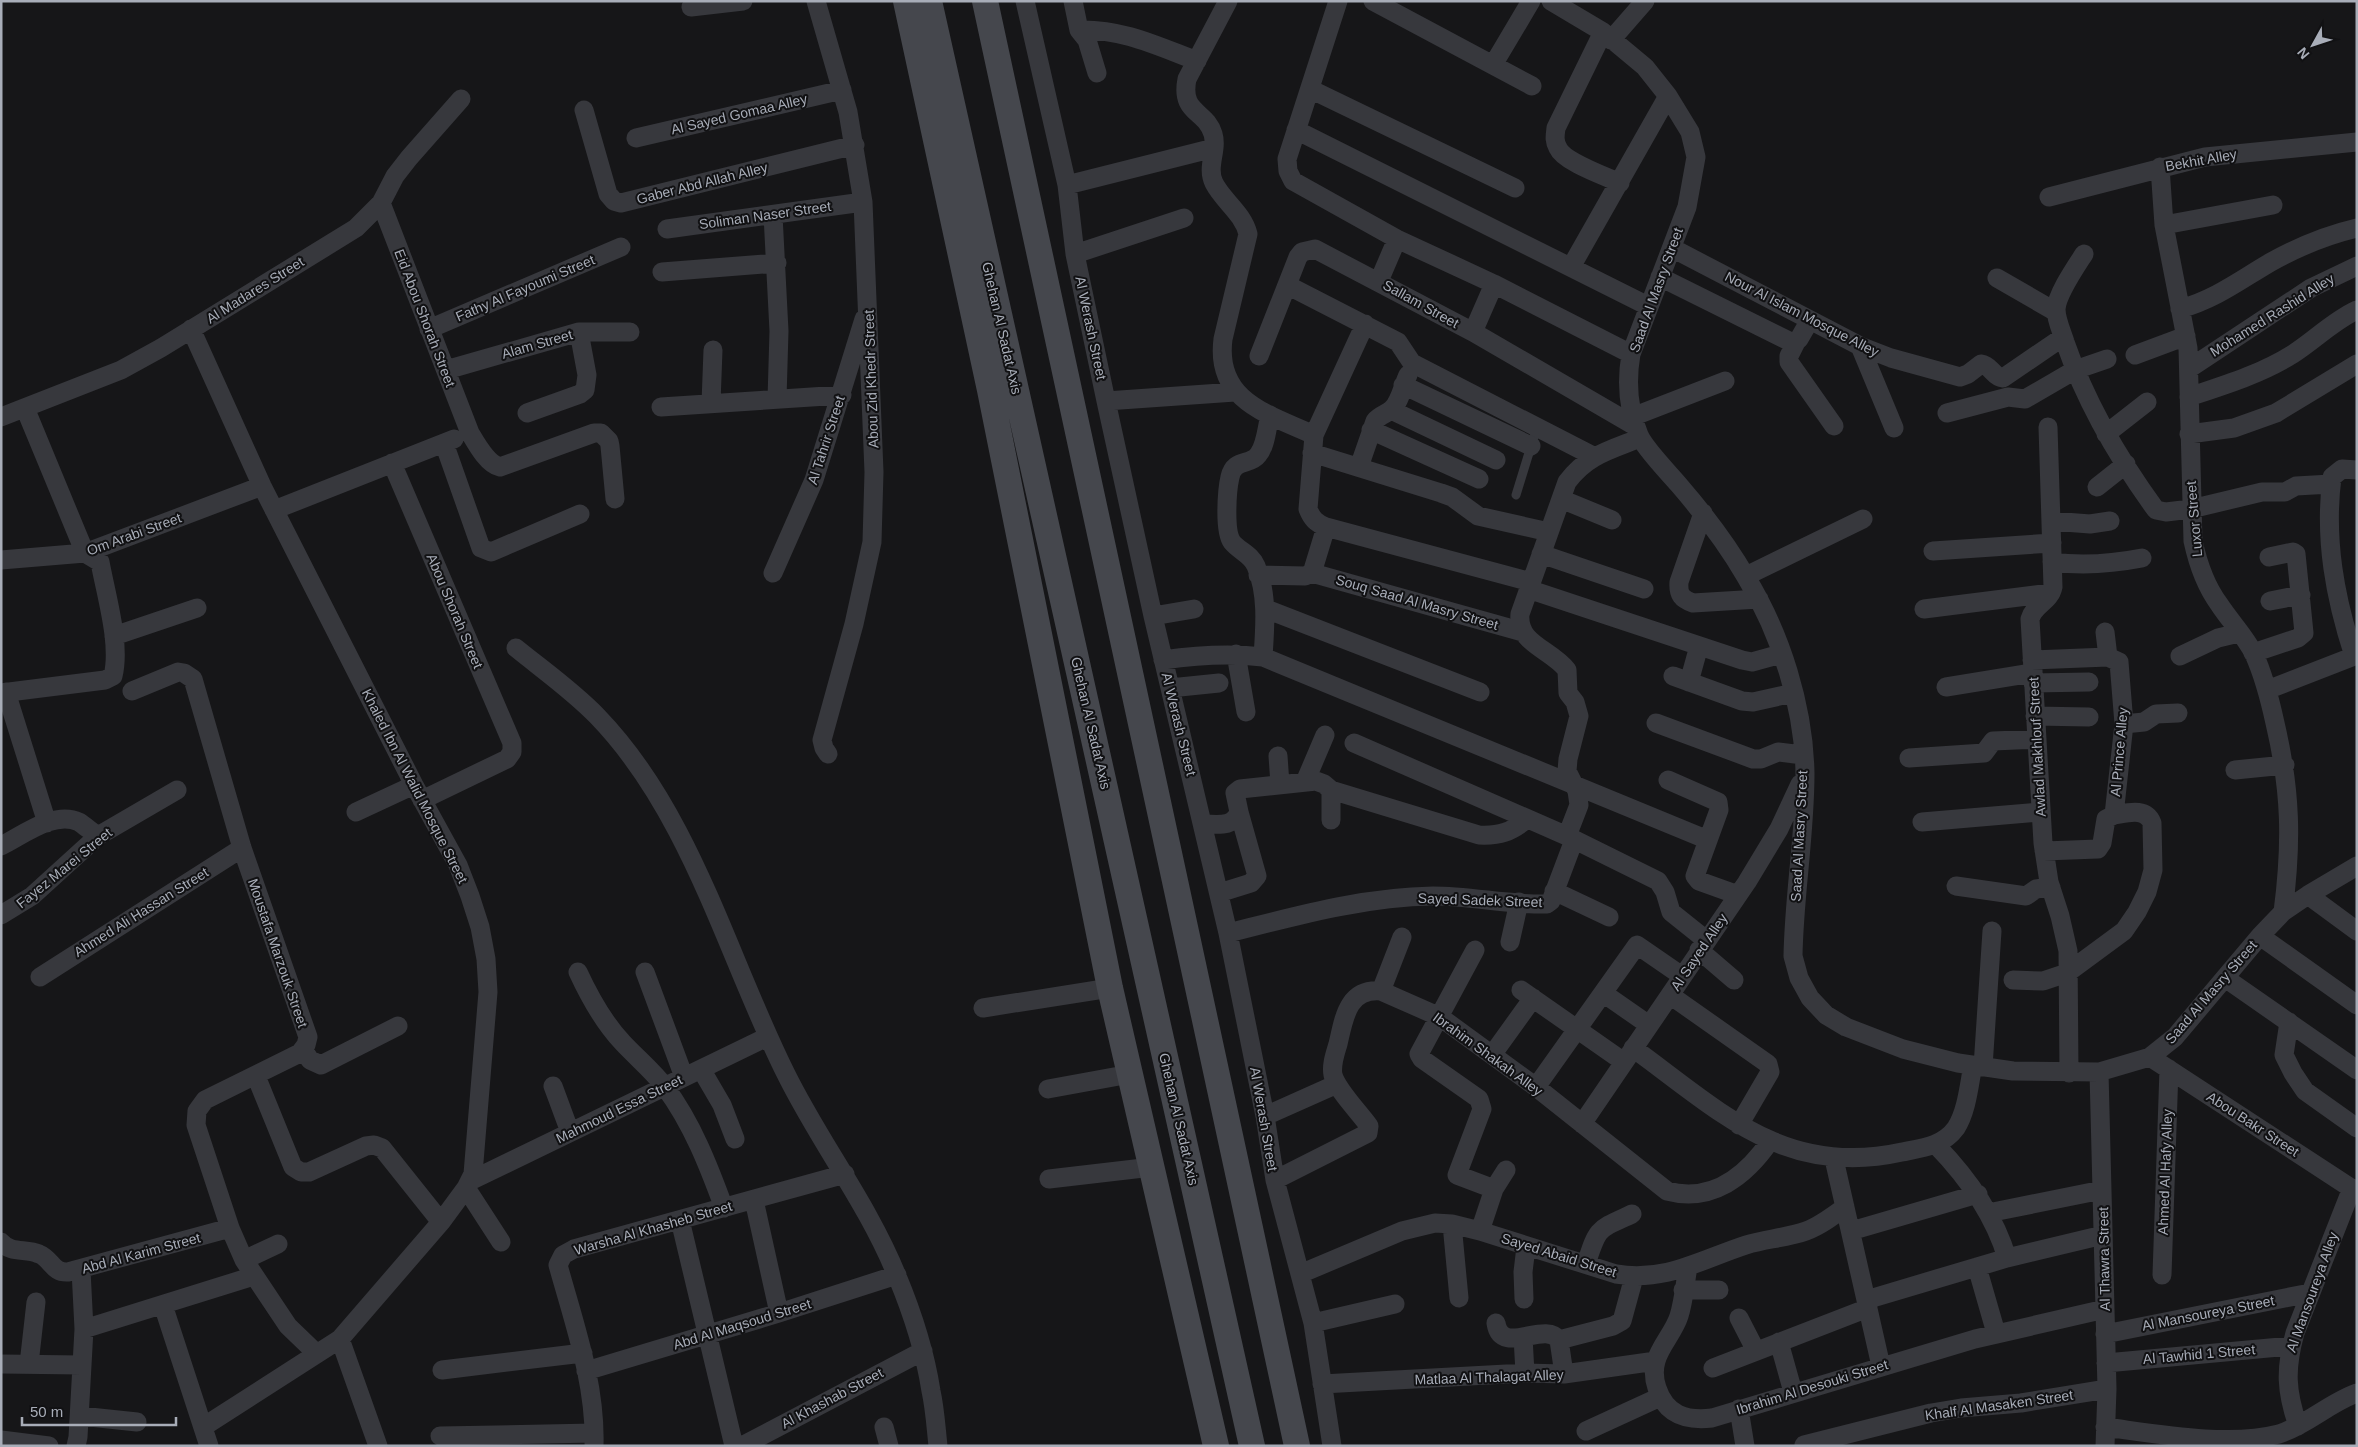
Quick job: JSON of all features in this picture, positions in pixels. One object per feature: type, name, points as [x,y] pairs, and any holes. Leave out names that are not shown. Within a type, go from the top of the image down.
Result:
[{"type":"main road","points":[[906,1],[992,399],[1110,988],[1216,1446]]},
{"type":"main road","name":"Ghehan Al Sadat Axis","points":[[929,1],[1252,1446]]},
{"type":"main road","points":[[985,1],[1297,1446]]},
{"type":"street","points":[[691,7],[744,1]]},
{"type":"street","name":"Abou Zid Khedr Street","points":[[816,1],[842,90],[855,145],[863,202],[874,472],[872,542],[854,624],[822,740],[828,754]]},
{"type":"street","name":"Al Werash Street","points":[[1025,1],[1067,185],[1075,254],[1106,401],[1163,660],[1228,933],[1265,1116],[1275,1180],[1313,1323],[1332,1446]]},
{"type":"street","points":[[1073,1],[1079,30],[1087,40],[1097,73]]},
{"type":"street","points":[[1228,1],[1187,79],[1185,89],[1187,100],[1212,131],[1214,148],[1211,162],[1212,181],[1241,218],[1248,234],[1221,353],[1223,367],[1235,392],[1245,401],[1270,414],[1313,444],[1359,467],[1452,497],[1478,516],[1549,532]]},
{"type":"street","points":[[1338,1],[1287,159],[1288,171],[1293,181],[1397,239],[1494,284],[1631,354]]},
{"type":"street","points":[[1373,1],[1532,86]]},
{"type":"street","points":[[1492,65],[1531,1]]},
{"type":"street","name":"Saad Al Masry Street","points":[[1551,1],[1607,36],[1645,68],[1668,96],[1690,132],[1696,157],[1686,206],[1672,248],[1631,354],[1628,372],[1628,395],[1636,427],[1703,513],[1759,598],[1781,654],[1793,692],[1800,724],[1805,774],[1793,956],[1799,978],[1806,992],[1826,1015],[1846,1027],[1903,1048],[1958,1063],[2013,1071],[2099,1072],[2150,1058],[2175,1037],[2260,936],[2284,912],[2308,895],[2353,872]]},
{"type":"street","points":[[1620,183],[1566,157],[1558,150],[1555,139],[1556,128],[1607,36],[1645,1]]},
{"type":"street","points":[[1079,30],[1103,30],[1127,34],[1197,61]]},
{"type":"street","points":[[1310,89],[1515,188]]},
{"type":"street","name":"Al Sayed Gomaa Alley","points":[[636,138],[842,90]]},
{"type":"street","points":[[1571,267],[1668,96]]},
{"type":"street","name":"Al Madares Street","points":[[1,417],[121,370],[192,329],[356,228],[381,203],[395,176],[461,99]]},
{"type":"street","name":"Gaber Abd Allah Alley","points":[[584,110],[608,194],[614,201],[621,203],[855,145]]},
{"type":"street","points":[[1296,130],[1648,306]]},
{"type":"street","name":"Bekhit Alley","points":[[2049,197],[2160,167],[2213,156],[2357,142]]},
{"type":"street","points":[[1067,185],[1214,148]]},
{"type":"street","name":"Luxor Street","points":[[2160,167],[2164,225],[2186,336],[2190,368],[2189,434],[2193,541],[2198,563],[2206,584],[2253,653],[2266,690],[2285,765],[2290,814],[2290,853],[2284,912]]},
{"type":"street","name":"Soliman Naser Street","points":[[667,228],[863,202]]},
{"type":"street","name":"Eid Abou Shorah Street","points":[[381,203],[470,433],[493,463],[500,467],[594,433],[601,433],[609,441],[615,499]]},
{"type":"street","points":[[2164,225],[2273,205]]},
{"type":"street","points":[[773,215],[777,263],[779,331],[777,399]]},
{"type":"street","points":[[1075,254],[1184,218]]},
{"type":"street","points":[[2180,310],[2202,303],[2222,293],[2273,261],[2306,245],[2357,228]]},
{"type":"street","points":[[1379,281],[1397,239]]},
{"type":"street","name":"Fathy Al Fayoumi Street","points":[[430,329],[621,247]]},
{"type":"street","name":"Nour Al Islam Mosque Alley","points":[[1672,248],[1860,346],[1923,368],[1960,377],[1968,374],[1981,364],[2002,378],[2064,337]]},
{"type":"street","name":"Sallam Street","points":[[1259,356],[1298,257],[1307,249],[1315,249],[1473,332],[1636,427]]},
{"type":"street","points":[[2084,254],[2057,304],[2056,312],[2075,370],[2090,406],[2156,510],[2166,512],[2191,509],[2262,492],[2285,492],[2296,486],[2331,484]]},
{"type":"street","points":[[662,272],[777,263]]},
{"type":"street","name":"Mohamed Rashid Alley","points":[[2190,368],[2312,288],[2357,266]]},
{"type":"street","points":[[1660,277],[1790,342],[1796,342]]},
{"type":"street","points":[[1997,278],[2056,312]]},
{"type":"street","points":[[1473,332],[1494,284]]},
{"type":"street","points":[[1287,286],[1398,342],[1412,363],[1593,456]]},
{"type":"street","name":"Al Tahrir Street","points":[[774,573],[814,480],[842,395],[868,304]]},
{"type":"street","points":[[2190,397],[2270,367],[2294,353],[2344,316],[2357,310]]},
{"type":"street","points":[[1810,320],[1796,342],[1789,356],[1789,362],[1834,426]]},
{"type":"street","points":[[1364,324],[1313,444],[1308,509],[1316,522],[1326,527],[1530,586],[1742,660],[1752,662],[1781,654]]},
{"type":"street","name":"Khaled Ibn Al Walid Mosque Street","points":[[192,329],[262,486],[418,792],[458,865],[480,927],[486,959],[488,992],[473,1174],[468,1184],[441,1222],[340,1339],[203,1426]]},
{"type":"street","points":[[527,413],[580,394],[585,390],[587,375],[579,332]]},
{"type":"street","name":"Alam Street","points":[[446,370],[579,332],[630,332]]},
{"type":"street","points":[[2134,355],[2186,336]]},
{"type":"street","points":[[1860,346],[1894,428]]},
{"type":"street","points":[[711,404],[714,350]]},
{"type":"street","points":[[1947,413],[2008,397],[2025,399],[2075,370],[2107,359]]},
{"type":"street","points":[[1359,467],[1371,430],[1379,416],[1391,410],[1412,363]]},
{"type":"street","points":[[2189,434],[2234,428],[2276,413],[2357,364]]},
{"type":"street","points":[[1522,632],[1519,624],[1520,614],[1567,482],[1578,467],[1636,427],[1725,381]]},
{"type":"street","points":[[1403,385],[1531,446]]},
{"type":"street","points":[[1106,401],[1235,392]]},
{"type":"street","points":[[661,407],[842,395]]},
{"type":"street","points":[[2106,434],[2147,402]]},
{"type":"street","points":[[25,408],[85,553],[100,562],[114,636],[115,667],[113,676],[105,680],[4,693],[47,822]]},
{"type":"street","points":[[1391,410],[1496,460]]},
{"type":"street","points":[[1263,657],[1266,609],[1258,575],[1251,559],[1232,543],[1228,536],[1230,478],[1233,469],[1240,463],[1253,460],[1260,453],[1270,414]]},
{"type":"street","points":[[1924,609],[2051,594],[2052,542],[2048,427]]},
{"type":"street","points":[[1371,430],[1479,479]]},
{"type":"street","points":[[274,510],[470,433]]},
{"type":"street","points":[[444,443],[481,548],[485,551],[491,552],[580,514]]},
{"type":"street","name":"Abou Shorah Street","points":[[392,464],[512,743],[512,752],[507,760],[418,792]]},
{"type":"street","points":[[2097,487],[2126,464]]},
{"type":"street","points":[[2266,690],[2355,656],[2341,614],[2332,571],[2329,528],[2332,477],[2336,472],[2342,470],[2357,470]]},
{"type":"street","name":"Om Arabi Street","points":[[1,560],[85,553],[262,486]]},
{"type":"street","points":[[1561,499],[1612,520]]},
{"type":"street","points":[[1703,513],[1679,582],[1678,592],[1684,600],[1693,603],[1759,598]]},
{"type":"street","points":[[1746,576],[1863,519]]},
{"type":"street","points":[[2051,521],[2090,524],[2110,521]]},
{"type":"street","points":[[1258,575],[1305,576],[1312,573],[1326,527]]},
{"type":"street","points":[[1933,551],[2052,542]]},
{"type":"street","points":[[2253,653],[2302,636],[2305,629],[2296,554],[2293,552],[2269,557]]},
{"type":"street","points":[[1541,554],[1644,589]]},
{"type":"street","points":[[2052,562],[2082,565],[2105,564],[2142,558]]},
{"type":"street","name":"Souq Saad Al Masry Street","points":[[1312,573],[1522,632]]},
{"type":"street","name":"Awlad Makhlouf Street","points":[[2051,594],[2032,612],[2030,619],[2044,851],[2051,887],[2068,951],[2069,1072]]},
{"type":"street","points":[[2270,600],[2301,595]]},
{"type":"street","points":[[114,636],[197,608]]},
{"type":"street","points":[[1153,616],[1194,608]]},
{"type":"street","points":[[1266,609],[1480,692]]},
{"type":"street","name":"Sayed Sadek Street","points":[[1228,933],[1332,906],[1396,899],[1468,897],[1547,904],[1551,901],[1579,805],[1578,791],[1567,771],[1568,759],[1579,716],[1578,709],[1568,693],[1567,670],[1530,641],[1522,632]]},
{"type":"street","name":"Al Prince Alley","points":[[2044,851],[2098,849],[2102,843],[2106,819],[2114,814],[2124,724],[2119,662],[2108,657],[2105,632]]},
{"type":"street","points":[[2180,656],[2212,640],[2239,633]]},
{"type":"street","points":[[1699,646],[1681,679],[1742,701],[1753,702],[1793,692]]},
{"type":"street","points":[[516,648],[598,717],[644,774],[681,835],[718,917],[767,1037],[800,1103],[845,1174],[897,1275],[923,1351],[932,1392],[938,1446]]},
{"type":"street","points":[[1163,660],[1208,654],[1236,654],[1263,657],[1572,782],[1708,840]]},
{"type":"street","points":[[1236,654],[1246,712]]},
{"type":"street","points":[[1946,687],[2108,657]]},
{"type":"street","name":"Moustafa Marzouk Street","points":[[132,691],[178,672],[184,673],[192,679],[242,848],[308,1037],[303,1050]]},
{"type":"street","points":[[2032,672],[2089,682]]},
{"type":"street","points":[[1170,688],[1219,683]]},
{"type":"street","points":[[2124,724],[2144,722],[2156,714],[2178,713]]},
{"type":"street","points":[[2035,716],[2089,717]]},
{"type":"street","points":[[1656,722],[1753,759],[1760,759],[1778,752],[1803,755]]},
{"type":"street","points":[[1305,782],[1325,735]]},
{"type":"street","points":[[1909,758],[1984,753],[1993,741],[2037,739]]},
{"type":"street","points":[[1354,743],[1570,838],[1658,882],[1665,892],[1671,912],[1734,980]]},
{"type":"street","points":[[1278,756],[1280,784]]},
{"type":"street","points":[[2235,770],[2285,765]]},
{"type":"street","name":"Al Sayed Alley","points":[[1582,1124],[1670,996],[1702,945],[1738,895],[1779,829],[1805,774]]},
{"type":"street","points":[[1668,780],[1718,802],[1719,810],[1695,876],[1699,881],[1738,895]]},
{"type":"street","points":[[1219,893],[1251,883],[1256,876],[1235,796],[1237,790],[1316,781],[1324,784],[1330,790],[1479,835],[1498,836],[1514,830],[1527,819]]},
{"type":"street","name":"Fayez Marei Street","points":[[1,915],[32,896],[98,836],[178,790]]},
{"type":"street","points":[[1330,790],[1331,820]]},
{"type":"street","points":[[356,812],[418,792]]},
{"type":"street","points":[[1203,824],[1228,824],[1233,821],[1239,812]]},
{"type":"street","points":[[1922,822],[2041,812]]},
{"type":"street","points":[[2013,980],[2043,981],[2067,974],[2124,931],[2138,912],[2147,892],[2153,870],[2150,818],[2142,812],[2114,814]]},
{"type":"street","points":[[1,846],[47,822],[62,819],[78,822],[98,836]]},
{"type":"street","name":"Ahmed Ali Hassan Street","points":[[40,977],[242,848]]},
{"type":"street","points":[[1956,886],[2026,896],[2036,889],[2051,887]]},
{"type":"street","points":[[1554,891],[1609,917]]},
{"type":"street","points":[[2308,895],[2357,931]]},
{"type":"street","points":[[1510,942],[1519,902]]},
{"type":"street","points":[[1492,1055],[1527,994],[1578,1030],[1629,1055],[1739,1125],[1770,1141],[1791,1149],[1834,1159],[1884,1156],[1936,1145],[1948,1137],[1956,1127],[1962,1115],[1978,1066],[1992,931]]},
{"type":"street","points":[[2260,936],[2357,1006]]},
{"type":"street","points":[[1275,1180],[1368,1133],[1369,1126],[1337,1084],[1332,1070],[1346,1010],[1358,996],[1366,991],[1381,990],[1402,937]]},
{"type":"street","points":[[1536,1087],[1637,945],[1682,976]]},
{"type":"street","points":[[1474,950],[1420,1052],[1420,1057],[1476,1097],[1482,1105],[1457,1172],[1459,1177],[1494,1189]]},
{"type":"street","points":[[578,972],[593,1005],[607,1025],[665,1087],[688,1125],[704,1158],[724,1208]]},
{"type":"street","points":[[645,972],[692,1073],[722,1105],[736,1139]]},
{"type":"street","points":[[2225,978],[2357,1070]]},
{"type":"street","points":[[983,1008],[1110,988]]},
{"type":"street","name":"Ibrahim Shakah Alley","points":[[1381,990],[1440,1017],[1536,1087],[1654,1182],[1667,1190],[1682,1195],[1720,1187],[1740,1176],[1757,1160],[1770,1141]]},
{"type":"street","points":[[1604,993],[1649,1025]]},
{"type":"street","points":[[1670,996],[1768,1064],[1770,1072],[1739,1125]]},
{"type":"street","points":[[2288,1022],[2284,1055],[2293,1073],[2305,1091],[2357,1128]]},
{"type":"street","points":[[316,1354],[288,1326],[244,1260],[230,1228],[196,1125],[197,1111],[205,1100],[256,1076],[303,1050],[310,1060],[321,1065],[398,1026]]},
{"type":"street","name":"Mahmoud Essa Street","points":[[468,1184],[570,1132],[767,1037]]},
{"type":"street","name":"Abou Bakr Street","points":[[2150,1058],[2354,1190]]},
{"type":"street","name":"Ahmed Al Hafy Alley","points":[[2162,1275],[2169,1069]]},
{"type":"street","name":"Al Thawra Street","points":[[2099,1072],[2107,1389],[2105,1436]]},
{"type":"street","points":[[1048,1089],[1130,1074]]},
{"type":"street","points":[[256,1076],[293,1167],[301,1172],[309,1172],[366,1146],[374,1145],[382,1148],[441,1222]]},
{"type":"street","points":[[1265,1116],[1337,1084]]},
{"type":"street","points":[[553,1086],[570,1132]]},
{"type":"street","points":[[1936,1145],[1958,1168],[1978,1194],[2007,1258]]},
{"type":"street","points":[[1834,1159],[1880,1366]]},
{"type":"street","points":[[1049,1179],[1152,1168]]},
{"type":"street","points":[[1480,1231],[1494,1189],[1506,1170]]},
{"type":"street","name":"Warsha Al Khasheb Street","points":[[594,1439],[584,1362],[558,1265],[563,1255],[574,1249],[845,1174]]},
{"type":"street","points":[[468,1184],[501,1242]]},
{"type":"street","points":[[1988,1213],[2102,1190]]},
{"type":"street","name":"Al Mansoureya Alley","points":[[2298,1426],[2290,1404],[2287,1380],[2288,1356],[2310,1293],[2354,1190]]},
{"type":"street","points":[[1851,1231],[1978,1194]]},
{"type":"street","points":[[754,1200],[779,1313]]},
{"type":"street","name":"Sayed Abaid Street","points":[[1300,1274],[1410,1228],[1435,1223],[1452,1224],[1480,1231],[1616,1274],[1634,1277],[1669,1273],[1746,1245],[1806,1230],[1826,1220],[1845,1207]]},
{"type":"street","points":[[1586,1264],[1596,1234],[1604,1227],[1632,1214]]},
{"type":"street","points":[[680,1220],[734,1446]]},
{"type":"street","points":[[1452,1224],[1458,1298]]},
{"type":"street","name":"Abd Al Karim Street","points":[[1,1242],[14,1250],[39,1254],[52,1267],[61,1272],[81,1270],[230,1228]]},
{"type":"street","points":[[1713,1368],[1756,1352],[1867,1304],[2007,1258],[2103,1235]]},
{"type":"street","points":[[244,1260],[278,1244]]},
{"type":"street","points":[[1524,1299],[1523,1272],[1526,1247]]},
{"type":"street","points":[[1586,1431],[1660,1397],[1654,1377],[1656,1361],[1678,1318],[1688,1267]]},
{"type":"street","points":[[1977,1267],[1996,1333]]},
{"type":"street","points":[[76,1446],[80,1416],[84,1329],[81,1270]]},
{"type":"street","name":"Abd Al Maqsoud Street","points":[[442,1370],[584,1362],[708,1335],[897,1275]]},
{"type":"street","points":[[84,1329],[254,1276]]},
{"type":"street","points":[[1559,1340],[1618,1324],[1625,1316],[1634,1277]]},
{"type":"street","points":[[1684,1290],[1719,1290]]},
{"type":"street","name":"Al Mansoureya Street","points":[[2106,1334],[2310,1293]]},
{"type":"street","points":[[29,1364],[36,1302]]},
{"type":"street","points":[[1313,1323],[1395,1304]]},
{"type":"street","points":[[163,1305],[209,1446]]},
{"type":"street","name":"Ibrahim Al Desouki Street","points":[[1660,1397],[1666,1406],[1680,1416],[1696,1420],[1712,1418],[1792,1392],[1996,1333],[2105,1309]]},
{"type":"street","points":[[1739,1318],[1756,1352]]},
{"type":"street","points":[[1496,1323],[1497,1329],[1505,1338],[1552,1333],[1559,1340],[1564,1374]]},
{"type":"street","points":[[1523,1337],[1525,1374]]},
{"type":"street","points":[[340,1339],[378,1446]]},
{"type":"street","points":[[1779,1342],[1792,1392]]},
{"type":"street","name":"Al Tawhid 1 Street","points":[[2106,1363],[2291,1346]]},
{"type":"street","name":"Al Khashab Street","points":[[742,1446],[923,1351]]},
{"type":"street","name":"Matlaa Al Thalagat Alley","points":[[1322,1384],[1525,1374],[1564,1374],[1656,1361]]},
{"type":"street","points":[[1,1364],[82,1365]]},
{"type":"street","name":"Khalf Al Masaken Street","points":[[1804,1445],[1931,1413],[1961,1408],[2021,1403],[2107,1389]]},
{"type":"street","points":[[2105,1436],[2222,1442],[2261,1439],[2298,1426],[2330,1405],[2357,1393]]},
{"type":"street","points":[[1739,1409],[1745,1446]]},
{"type":"street","points":[[80,1416],[137,1422]]},
{"type":"street","points":[[884,1427],[889,1446]]},
{"type":"street","points":[[440,1436],[594,1439]]},
{"type":"street","points":[[1,1440],[49,1446]]},
{"type":"lane","points":[[1516,495],[1537,427]]}]
